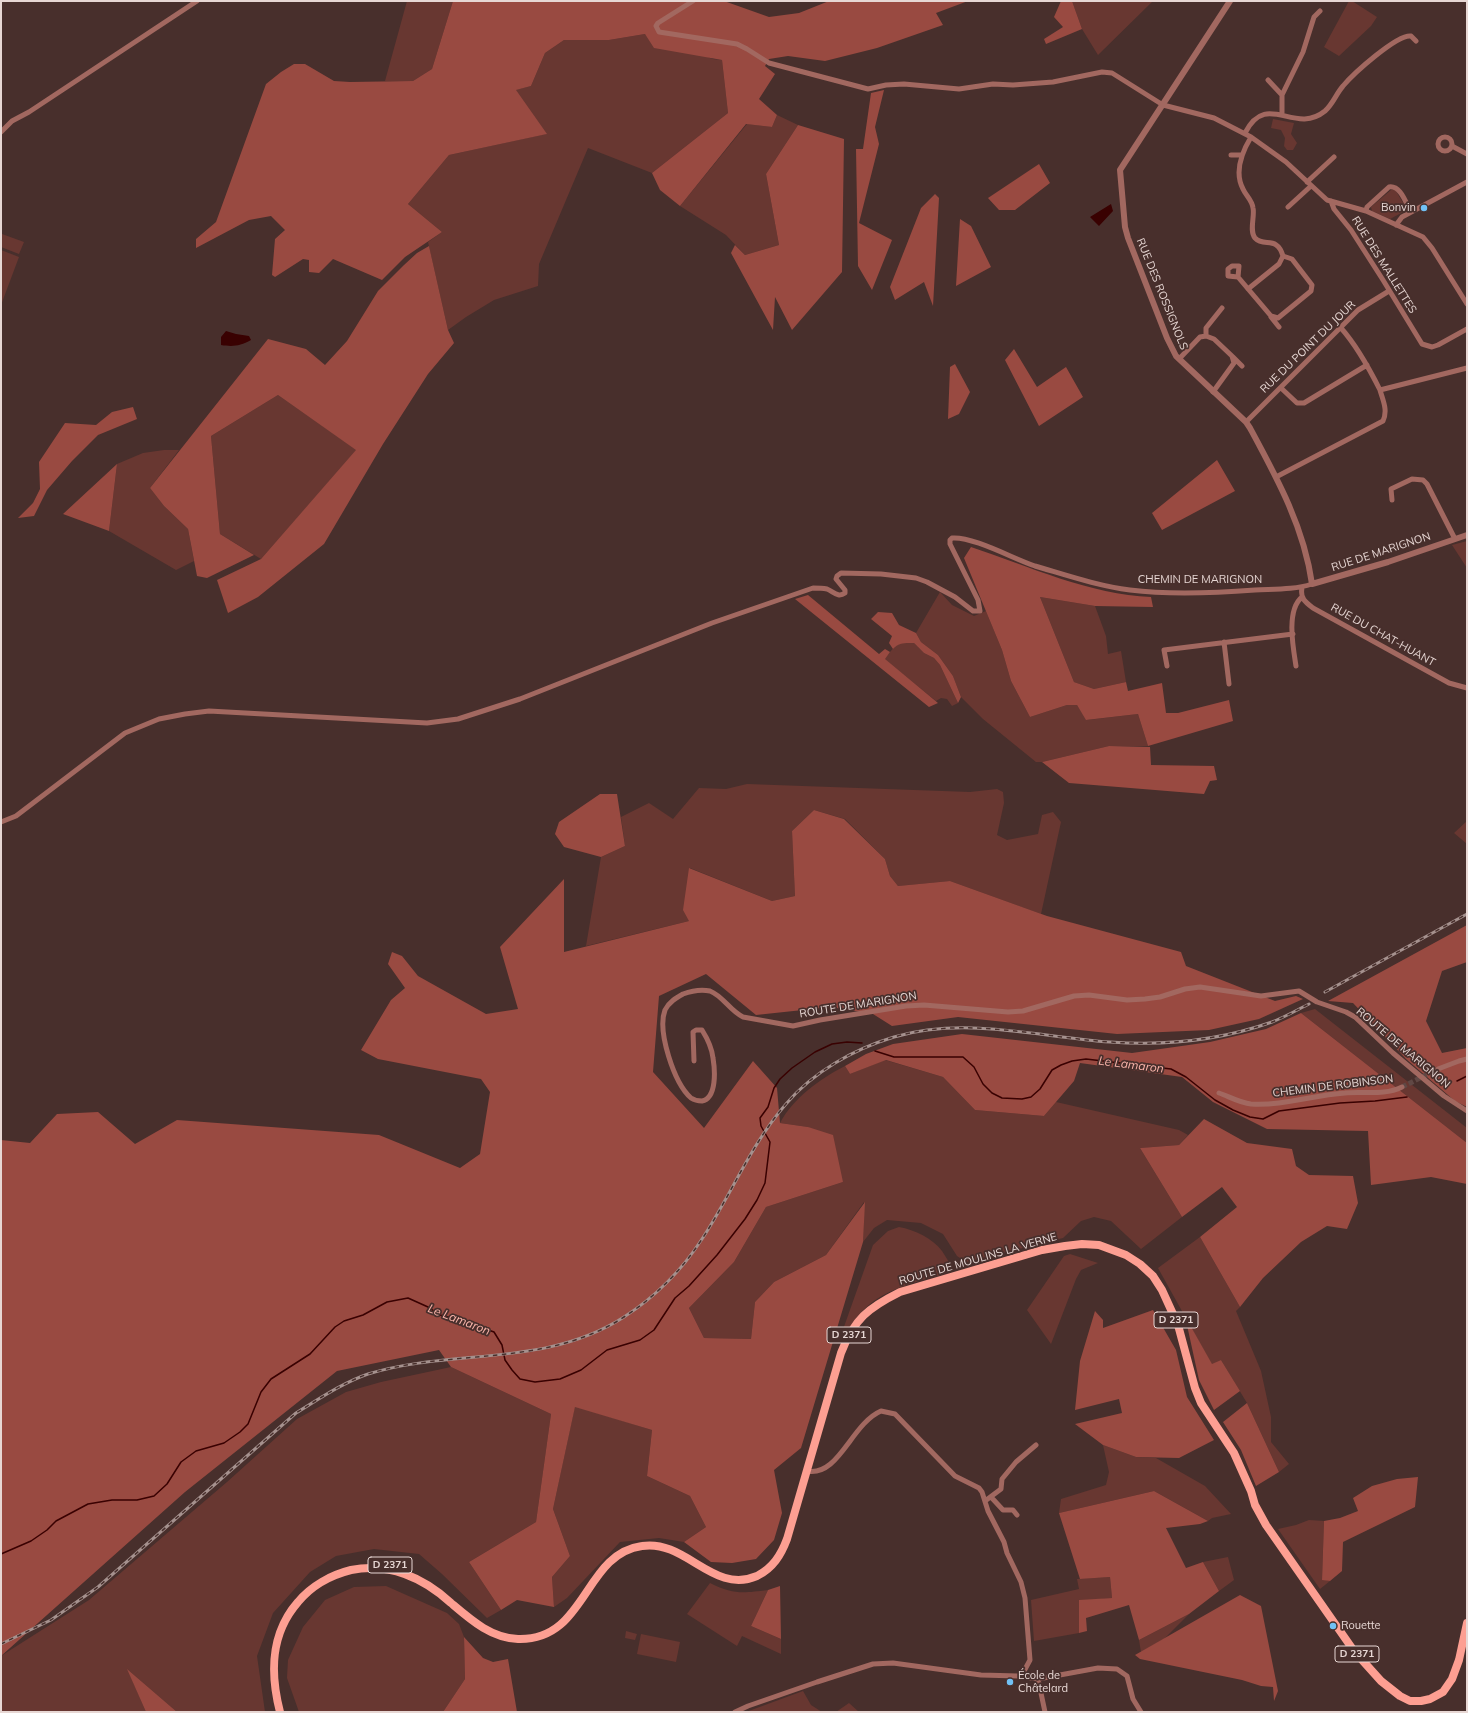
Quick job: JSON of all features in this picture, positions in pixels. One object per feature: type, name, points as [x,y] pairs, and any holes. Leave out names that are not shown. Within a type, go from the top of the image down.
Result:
[{"type":"main road","name":"ROUTE DE MOULINS LA VERNE","points":[[582,1599],[598,1575],[610,1562],[627,1550],[641,1546],[658,1545],[672,1549],[715,1574],[732,1579],[742,1579],[756,1576],[767,1570],[775,1561],[787,1539],[844,1346],[856,1324],[875,1305],[900,1292],[1042,1250],[1082,1244],[1099,1245],[1126,1255],[1140,1264],[1153,1276],[1162,1290],[1178,1325],[1195,1388],[1201,1403],[1234,1453],[1251,1491],[1255,1505],[1266,1525],[1339,1632],[1354,1651],[1381,1680],[1400,1696],[1410,1700],[1421,1701],[1430,1699],[1443,1692],[1452,1679],[1457,1666],[1467,1623]]},
{"type":"main road","name":"D 2371","points":[[276,1712],[271,1690],[269,1667],[272,1640],[277,1627],[288,1608],[299,1595],[316,1581],[336,1571],[351,1566],[375,1564],[392,1566],[406,1570],[435,1585],[486,1626],[515,1635],[535,1633],[552,1626],[582,1599]]},
{"type":"main road","name":"D 2371","points":[[280,1712],[273,1672],[274,1650],[279,1634],[290,1611],[302,1597],[320,1583],[339,1574],[354,1570],[378,1568],[406,1574],[420,1580],[437,1591],[484,1629],[512,1639],[530,1638],[552,1630],[569,1617],[582,1599]]},
{"type":"street","points":[[1,132],[12,121],[29,112],[196,1]]},
{"type":"street","name":"RUE DES MALLETTES","points":[[693,1],[658,23],[656,26],[659,32],[737,44],[747,48],[769,64],[868,88],[904,84],[959,89],[993,84],[1013,85],[1052,82],[1108,72],[1116,74],[1163,105],[1214,118],[1245,133],[1273,151],[1323,197],[1331,201],[1334,209],[1351,230],[1422,344],[1432,346],[1438,345],[1467,329]]},
{"type":"street","name":"RUE DES ROSSIGNOLS","points":[[1230,1],[1120,170],[1125,226],[1128,238],[1167,338],[1178,359],[1246,422],[1276,478],[1289,504],[1305,547],[1312,584]]},
{"type":"street","points":[[1282,114],[1282,95],[1303,52],[1314,17],[1320,11]]},
{"type":"street","points":[[1245,133],[1252,121],[1259,116],[1266,114],[1282,114],[1291,118],[1306,120],[1322,114],[1331,105],[1342,86],[1369,61],[1402,37],[1411,36],[1416,41]]},
{"type":"street","points":[[1268,80],[1282,95]]},
{"type":"street","points":[[1251,137],[1242,155],[1239,174],[1243,189],[1253,207],[1253,236],[1260,241],[1276,244],[1283,256],[1292,260],[1312,285],[1311,291],[1278,318],[1271,316]]},
{"type":"street","points":[[1452,146],[1467,154]]},
{"type":"street","points":[[1231,155],[1242,155]]},
{"type":"street","points":[[1288,207],[1334,157]]},
{"type":"street","points":[[1396,225],[1402,217],[1467,182]]},
{"type":"street","points":[[1366,211],[1367,207],[1389,187],[1393,187],[1398,190],[1411,212]]},
{"type":"street","points":[[1331,201],[1366,211],[1427,241],[1467,304]]},
{"type":"street","points":[[1248,289],[1278,264],[1283,256]]},
{"type":"street","points":[[1238,277],[1279,327]]},
{"type":"street","name":"RUE DU POINT DU JOUR","points":[[1246,422],[1358,310],[1389,291]]},
{"type":"street","points":[[1206,336],[1206,328],[1222,308]]},
{"type":"street","points":[[1276,478],[1383,421],[1385,408],[1380,390],[1367,365],[1348,336],[1340,328]]},
{"type":"street","points":[[1178,359],[1200,337],[1206,336],[1214,339],[1242,366]]},
{"type":"street","points":[[1213,392],[1232,368],[1234,363],[1232,356]]},
{"type":"street","points":[[1281,388],[1297,402],[1304,403],[1367,365]]},
{"type":"street","points":[[1380,390],[1467,368]]},
{"type":"street","points":[[1392,500],[1391,489],[1412,479],[1423,480],[1427,484],[1455,538]]},
{"type":"street","name":"RUE DE MARIGNON","points":[[1302,588],[1388,562],[1467,535]]},
{"type":"street","name":"CHEMIN DE MARIGNON","points":[[1,822],[16,816],[125,733],[159,719],[185,714],[210,712],[427,723],[443,722],[520,699],[712,623],[813,588],[821,588],[838,595],[842,595],[845,593],[845,590],[836,579],[841,572],[916,578],[927,582],[955,597],[973,611],[980,611],[978,600],[950,544],[950,540],[952,538],[965,539],[1031,565],[1080,580],[1130,590],[1165,592],[1302,588]]},
{"type":"street","points":[[1296,666],[1293,613],[1295,605],[1302,597],[1302,588]]},
{"type":"street","name":"RUE DU CHAT-HUANT","points":[[1302,597],[1305,603],[1313,608],[1442,680],[1467,688]]},
{"type":"street","points":[[1166,666],[1164,650],[1293,634]]},
{"type":"street","points":[[1224,642],[1229,684]]},
{"type":"street","name":"ROUTE DE MARIGNON","points":[[694,1062],[693,1032],[696,1030],[702,1030],[714,1058],[714,1089],[706,1100],[698,1101],[691,1098],[680,1083],[668,1056],[664,1034],[663,1019],[666,1010],[671,1002],[690,991],[710,992],[717,995],[737,1014],[743,1017],[793,1026],[820,1020],[906,1006],[924,1005],[1008,1012],[1023,1011],[1074,996],[1089,995],[1127,1000],[1145,1000],[1185,989],[1200,987],[1261,996],[1299,991],[1316,1002],[1346,1012],[1355,1018],[1392,1053],[1444,1096],[1467,1111]]},
{"type":"street","points":[[1438,1069],[1467,1059]]},
{"type":"street","name":"CHEMIN DE ROBINSON","points":[[1219,1093],[1249,1104],[1261,1104],[1281,1103],[1344,1093],[1391,1091],[1402,1087]]},
{"type":"street","points":[[807,1471],[816,1472],[827,1467],[842,1452],[867,1419],[881,1411],[895,1414],[955,1476],[979,1488],[988,1511],[1004,1542],[1023,1591],[1030,1660],[1023,1673],[1018,1676]]},
{"type":"street","points":[[985,1501],[1001,1489],[1002,1479],[1016,1462],[1036,1445]]},
{"type":"street","points":[[991,1497],[1003,1510],[1013,1510],[1017,1515]]},
{"type":"street","points":[[735,1712],[748,1706],[866,1666],[883,1663],[893,1663],[981,1675],[1018,1676],[1039,1679],[1098,1668],[1117,1669],[1127,1676],[1133,1699],[1141,1712]]},
{"type":"street","points":[[1039,1679],[1045,1712]]},
{"type":"shaded area","points":[[407,1],[453,1],[432,69],[413,81],[385,81]]},
{"type":"shaded area","points":[[453,1],[724,1],[769,17],[799,13],[829,1],[968,1],[936,13],[943,25],[877,48],[825,61],[788,56],[769,59],[765,66],[775,74],[759,99],[777,115],[772,127],[746,124],[680,206],[660,190],[652,173],[728,113],[722,60],[654,48],[645,34],[609,40],[564,40],[545,53],[531,86],[516,90],[547,134],[449,155],[408,204],[442,232],[405,257],[382,280],[333,259],[319,273],[309,272],[309,260],[303,259],[275,277],[272,275],[275,239],[285,230],[271,216],[249,220],[196,248],[196,239],[216,222],[266,84],[294,64],[305,64],[334,81],[413,81],[432,69]]},
{"type":"shaded area","points":[[1061,1],[1072,1],[1082,29],[1046,44],[1044,39],[1063,27],[1054,17]]},
{"type":"shaded area","points":[[1072,1],[1153,1],[1098,55],[1082,29]]},
{"type":"shaded area","points":[[1349,1],[1352,1],[1377,17],[1371,26],[1339,56],[1324,47]]},
{"type":"shaded area","points":[[645,34],[713,59],[722,60],[728,113],[652,173],[588,148],[539,264],[538,286],[494,300],[448,330],[428,242],[442,232],[408,204],[449,155],[546,134],[515,90],[531,86],[545,53],[564,40],[609,40]]},
{"type":"shaded area","points":[[884,90],[875,127],[879,144],[859,223],[892,240],[872,290],[858,266],[856,149],[863,149],[871,93]]},
{"type":"shaded area","points":[[777,115],[798,125],[766,174],[779,245],[745,255],[726,235],[680,206],[747,124],[772,127]]},
{"type":"shaded area","points":[[1273,119],[1294,123],[1291,134],[1297,143],[1293,150],[1287,150],[1284,146],[1285,138],[1281,130],[1271,128]]},
{"type":"shaded area","points":[[798,125],[844,139],[842,272],[792,330],[775,297],[773,330],[731,253],[735,245],[745,255],[779,245],[766,174]]},
{"type":"shaded area","points":[[1039,164],[1050,183],[1015,210],[999,210],[988,198]]},
{"type":"shaded area","points":[[1394,189],[1406,208],[1405,211],[1390,219],[1372,211],[1371,207]]},
{"type":"shaded area","points":[[935,194],[939,198],[933,306],[924,282],[895,300],[890,287],[921,208]]},
{"type":"shaded area","points":[[1111,204],[1113,211],[1099,226],[1090,217]]},
{"type":"shaded area","points":[[960,219],[971,226],[991,267],[956,286]]},
{"type":"shaded area","points":[[2,234],[24,242],[19,254],[1,247]]},
{"type":"shaded area","points":[[429,246],[448,330],[454,343],[428,374],[383,444],[324,544],[258,597],[228,613],[217,580],[261,559],[356,450],[278,395],[211,436],[220,534],[254,555],[207,578],[197,576],[188,529],[164,506],[150,488],[268,339],[306,349],[325,365],[347,341],[378,291],[417,253]]},
{"type":"shaded area","points":[[1,250],[19,257],[1,305]]},
{"type":"shaded area","points":[[226,331],[249,336],[251,340],[236,346],[221,345],[221,337]]},
{"type":"shaded area","points":[[1014,349],[1037,387],[1066,367],[1083,397],[1039,426],[1005,360]]},
{"type":"shaded area","points":[[955,364],[970,392],[959,414],[948,419],[950,367]]},
{"type":"shaded area","points":[[278,395],[357,450],[261,559],[220,534],[211,436]]},
{"type":"shaded area","points":[[133,407],[137,419],[98,435],[72,461],[47,490],[34,516],[18,518],[33,503],[40,489],[39,462],[65,423],[96,425],[112,412]]},
{"type":"shaded area","points":[[164,450],[179,450],[150,488],[164,506],[188,529],[194,561],[176,570],[109,531],[117,464],[143,453]]},
{"type":"shaded area","points":[[1217,460],[1235,491],[1162,530],[1152,513]]},
{"type":"shaded area","points":[[117,464],[109,531],[63,514]]},
{"type":"shaded area","points":[[1467,541],[1467,568],[1452,545]]},
{"type":"shaded area","points":[[971,547],[1037,571],[1083,585],[1128,595],[1151,597],[1153,607],[1095,606],[1040,597],[1074,682],[1094,689],[1126,682],[1128,691],[1162,683],[1166,713],[1178,713],[1229,700],[1233,721],[1148,746],[1138,714],[1086,720],[1077,705],[1067,705],[1030,717],[1011,681],[1002,650],[964,558]]},
{"type":"shaded area","points":[[940,592],[952,605],[974,616],[986,611],[1002,650],[1011,681],[1030,717],[1067,705],[1077,705],[1087,720],[1138,714],[1148,746],[1109,746],[1042,762],[1036,762],[983,719],[961,697],[953,676],[938,655],[921,642],[916,633]]},
{"type":"shaded area","points":[[808,595],[879,654],[885,649],[890,652],[885,659],[938,703],[929,707],[795,599]]},
{"type":"shaded area","points":[[1040,597],[1095,606],[1106,636],[1108,654],[1121,651],[1126,682],[1094,689],[1074,682]]},
{"type":"shaded area","points":[[878,612],[892,613],[899,625],[916,633],[921,642],[938,655],[953,676],[961,697],[958,703],[940,665],[934,658],[924,653],[914,643],[900,644],[893,649],[889,643],[892,636],[871,619]]},
{"type":"shaded area","points":[[902,643],[914,643],[924,653],[934,658],[940,665],[958,703],[952,706],[947,699],[941,698],[936,701],[884,659],[896,645]]},
{"type":"shaded area","points":[[1109,746],[1150,747],[1151,765],[1214,766],[1217,780],[1210,781],[1204,794],[1069,783],[1042,762]]},
{"type":"shaded area","points":[[747,784],[970,792],[997,789],[1003,792],[1004,803],[997,835],[1007,840],[1038,834],[1042,815],[1053,812],[1061,822],[1041,914],[950,881],[898,886],[890,876],[885,859],[845,819],[814,810],[792,831],[795,896],[772,901],[690,868],[689,921],[586,946],[601,857],[625,846],[621,817],[649,803],[673,819],[699,788],[726,789]]},
{"type":"shaded area","points":[[600,794],[617,794],[625,846],[601,857],[564,847],[555,834],[559,822]]},
{"type":"shaded area","points":[[814,810],[844,819],[885,859],[890,876],[898,886],[950,881],[1047,916],[1181,952],[1186,966],[1275,1001],[1296,996],[1303,999],[1259,1019],[1209,1030],[1117,1034],[958,1017],[892,1026],[873,1014],[831,1007],[756,1015],[706,974],[659,996],[653,1072],[704,1128],[753,1061],[777,1088],[780,1123],[808,1127],[833,1135],[843,1182],[766,1207],[734,1262],[689,1308],[704,1338],[751,1339],[755,1302],[774,1282],[826,1255],[865,1202],[863,1242],[801,1448],[774,1470],[782,1513],[774,1540],[756,1559],[732,1563],[711,1562],[684,1542],[706,1527],[690,1496],[647,1476],[652,1430],[575,1407],[553,1509],[570,1556],[552,1577],[554,1607],[517,1600],[501,1610],[469,1562],[536,1522],[551,1414],[451,1367],[439,1350],[337,1371],[185,1492],[1,1656],[1,1140],[30,1143],[57,1114],[98,1112],[135,1144],[177,1120],[379,1135],[460,1168],[480,1154],[490,1092],[481,1079],[378,1059],[361,1050],[391,1000],[405,988],[388,964],[392,952],[402,956],[418,976],[486,1014],[518,1009],[500,947],[564,879],[564,952],[689,921],[683,910],[689,868],[772,901],[795,896],[792,831]]},
{"type":"shaded area","points":[[1467,821],[1467,844],[1454,833]]},
{"type":"shaded area","points":[[1467,925],[1467,962],[1442,971],[1426,1021],[1442,1053],[1467,1048],[1467,1107],[1455,1101],[1406,1059],[1353,1003],[1328,1001]]},
{"type":"shaded area","points":[[1315,1009],[1467,1128],[1467,1143],[1301,1013]]},
{"type":"shaded area","points":[[1301,1013],[1467,1143],[1467,1184],[1431,1177],[1371,1185],[1368,1131],[1267,1129],[1213,1102],[1182,1077],[1080,1063],[1074,1081],[1044,1116],[975,1110],[943,1077],[886,1060],[850,1074],[845,1066],[866,1054],[893,1044],[962,1034],[1132,1053],[1210,1042],[1266,1029]]},
{"type":"shaded area","points":[[885,1060],[943,1077],[975,1110],[1044,1116],[1056,1102],[1179,1130],[1188,1135],[1179,1145],[1140,1148],[1182,1217],[1141,1249],[1111,1221],[1094,1217],[1081,1221],[1063,1238],[966,1262],[957,1256],[943,1234],[921,1223],[887,1220],[874,1228],[863,1242],[864,1202],[826,1255],[774,1282],[755,1302],[751,1339],[704,1338],[689,1308],[734,1262],[766,1207],[843,1182],[808,1127],[780,1123],[800,1097],[826,1077],[845,1066],[850,1074]]},
{"type":"shaded area","points":[[1204,1119],[1247,1143],[1292,1149],[1296,1166],[1309,1175],[1353,1176],[1358,1203],[1347,1229],[1327,1226],[1301,1242],[1263,1278],[1240,1307],[1200,1237],[1237,1207],[1222,1187],[1182,1217],[1140,1148],[1179,1145]]},
{"type":"shaded area","points":[[899,1227],[917,1232],[928,1238],[938,1246],[954,1269],[883,1295],[865,1309],[841,1342],[840,1338],[873,1245],[888,1231]]},
{"type":"shaded area","points":[[1200,1237],[1240,1307],[1236,1311],[1261,1371],[1271,1417],[1271,1442],[1289,1464],[1279,1472],[1247,1403],[1221,1360],[1212,1365],[1158,1268]]},
{"type":"shaded area","points":[[1070,1254],[1098,1263],[1081,1270],[1076,1279],[1051,1344],[1027,1310],[1064,1256]]},
{"type":"shaded area","points":[[1153,1310],[1176,1350],[1187,1397],[1214,1440],[1179,1458],[1136,1457],[1103,1445],[1075,1424],[1122,1413],[1119,1399],[1075,1410],[1080,1361],[1095,1311],[1103,1320],[1103,1328]]},
{"type":"shaded area","points":[[1185,1316],[1212,1364],[1221,1360],[1240,1391],[1214,1410],[1199,1380]]},
{"type":"shaded area","points":[[451,1367],[551,1414],[536,1522],[469,1562],[501,1610],[487,1618],[419,1554],[374,1549],[336,1556],[310,1572],[273,1613],[257,1656],[265,1712],[177,1712],[128,1670],[146,1712],[1,1712],[1,1656],[89,1600],[227,1482],[297,1419],[346,1392],[381,1382]]},
{"type":"shaded area","points":[[1247,1403],[1279,1472],[1256,1486],[1241,1450],[1223,1422]]},
{"type":"shaded area","points":[[575,1406],[652,1430],[647,1476],[690,1496],[706,1527],[684,1542],[659,1538],[620,1542],[567,1598],[554,1607],[552,1577],[570,1556],[553,1509]]},
{"type":"shaded area","points":[[1103,1445],[1136,1457],[1156,1458],[1205,1486],[1231,1514],[1212,1518],[1208,1521],[1154,1491],[1059,1513],[1061,1499],[1106,1485],[1109,1472]]},
{"type":"shaded area","points":[[1418,1477],[1415,1507],[1343,1542],[1342,1571],[1330,1581],[1322,1580],[1324,1521],[1340,1518],[1358,1511],[1353,1498],[1372,1486],[1397,1479]]},
{"type":"shaded area","points":[[1154,1491],[1208,1521],[1200,1524],[1166,1528],[1186,1568],[1203,1562],[1219,1591],[1189,1614],[1139,1640],[1129,1605],[1086,1618],[1087,1631],[1079,1633],[1079,1600],[1112,1598],[1110,1577],[1080,1579],[1059,1513]]},
{"type":"shaded area","points":[[1309,1520],[1324,1521],[1322,1579],[1330,1581],[1320,1589],[1278,1529]]},
{"type":"shaded area","points":[[1228,1557],[1234,1580],[1219,1591],[1203,1562]]},
{"type":"shaded area","points":[[1110,1577],[1112,1598],[1079,1601],[1079,1633],[1034,1641],[1031,1600],[1079,1589],[1077,1579]]},
{"type":"shaded area","points":[[710,1583],[726,1590],[739,1592],[768,1590],[751,1626],[781,1639],[781,1654],[742,1636],[737,1646],[687,1614]]},
{"type":"shaded area","points":[[386,1586],[447,1613],[459,1624],[464,1637],[465,1679],[443,1712],[299,1712],[287,1678],[288,1660],[303,1627],[325,1600],[354,1587]]},
{"type":"shaded area","points":[[780,1586],[781,1639],[751,1626],[768,1590]]},
{"type":"shaded area","points":[[1240,1595],[1261,1606],[1278,1691],[1274,1701],[1273,1687],[1261,1686],[1242,1680],[1140,1659],[1135,1655]]},
{"type":"shaded area","points":[[1189,1614],[1164,1639],[1141,1652],[1139,1640]]},
{"type":"shaded area","points":[[626,1631],[637,1634],[635,1640],[625,1638]]},
{"type":"shaded area","points":[[641,1634],[680,1642],[676,1662],[637,1654]]},
{"type":"shaded area","points":[[464,1637],[483,1658],[493,1662],[508,1659],[517,1712],[443,1712],[465,1679]]},
{"type":"shaded area","points":[[127,1669],[177,1712],[146,1712]]},
{"type":"shaded area","points":[[803,1691],[811,1705],[822,1712],[746,1712]]},
{"type":"shaded area","points":[[849,1703],[859,1712],[836,1712]]},
{"type":"waterway","name":"Le Lamaron","points":[[1,1554],[31,1541],[47,1530],[56,1521],[88,1504],[112,1500],[137,1500],[154,1496],[167,1484],[181,1462],[196,1451],[224,1443],[240,1432],[248,1424],[261,1392],[271,1379],[310,1354],[335,1327],[344,1321],[363,1315],[387,1302],[408,1298],[428,1307],[440,1315],[460,1320],[494,1332],[502,1345],[505,1360],[512,1370],[520,1379],[535,1382],[560,1379],[581,1370],[607,1350],[640,1340],[654,1330],[675,1298],[689,1286],[717,1255],[745,1219],[757,1200],[765,1183],[770,1142],[761,1126],[760,1118],[768,1107],[774,1088],[780,1079],[792,1068],[815,1052],[832,1044],[847,1042],[862,1043]]},
{"type":"waterway","name":"Le Lamaron","points":[[875,1051],[894,1057],[963,1057],[974,1067],[983,1084],[992,1093],[1002,1098],[1022,1099],[1031,1097],[1040,1089],[1052,1070],[1072,1061],[1086,1059],[1171,1069],[1186,1077],[1215,1100],[1233,1110],[1250,1117],[1263,1119],[1279,1111],[1340,1103],[1407,1097]]},
{"type":"waterway","name":"Le Lamaron","points":[[1457,1081],[1467,1076]]},
{"type":"tunnel","points":[[1402,1087],[1438,1069]]},
{"type":"railway","points":[[1325,992],[1467,914]]},
{"type":"railway","points":[[1,1644],[51,1620],[98,1587],[296,1413],[340,1387],[368,1374],[400,1366],[433,1361],[531,1351],[563,1344],[594,1333],[624,1317],[657,1292],[686,1261],[702,1239],[762,1136],[786,1104],[797,1092],[821,1072],[849,1055],[894,1037],[921,1031],[948,1028],[1002,1030],[1130,1043],[1192,1040],[1253,1028],[1277,1020],[1309,1004]]},
{"type":"place","name":"Bonvin","points":[[1424,208]]},
{"type":"place","name":"Rouette","points":[[1333,1626]]},
{"type":"place","name":"École de Châtelard","points":[[1010,1682]]}]
